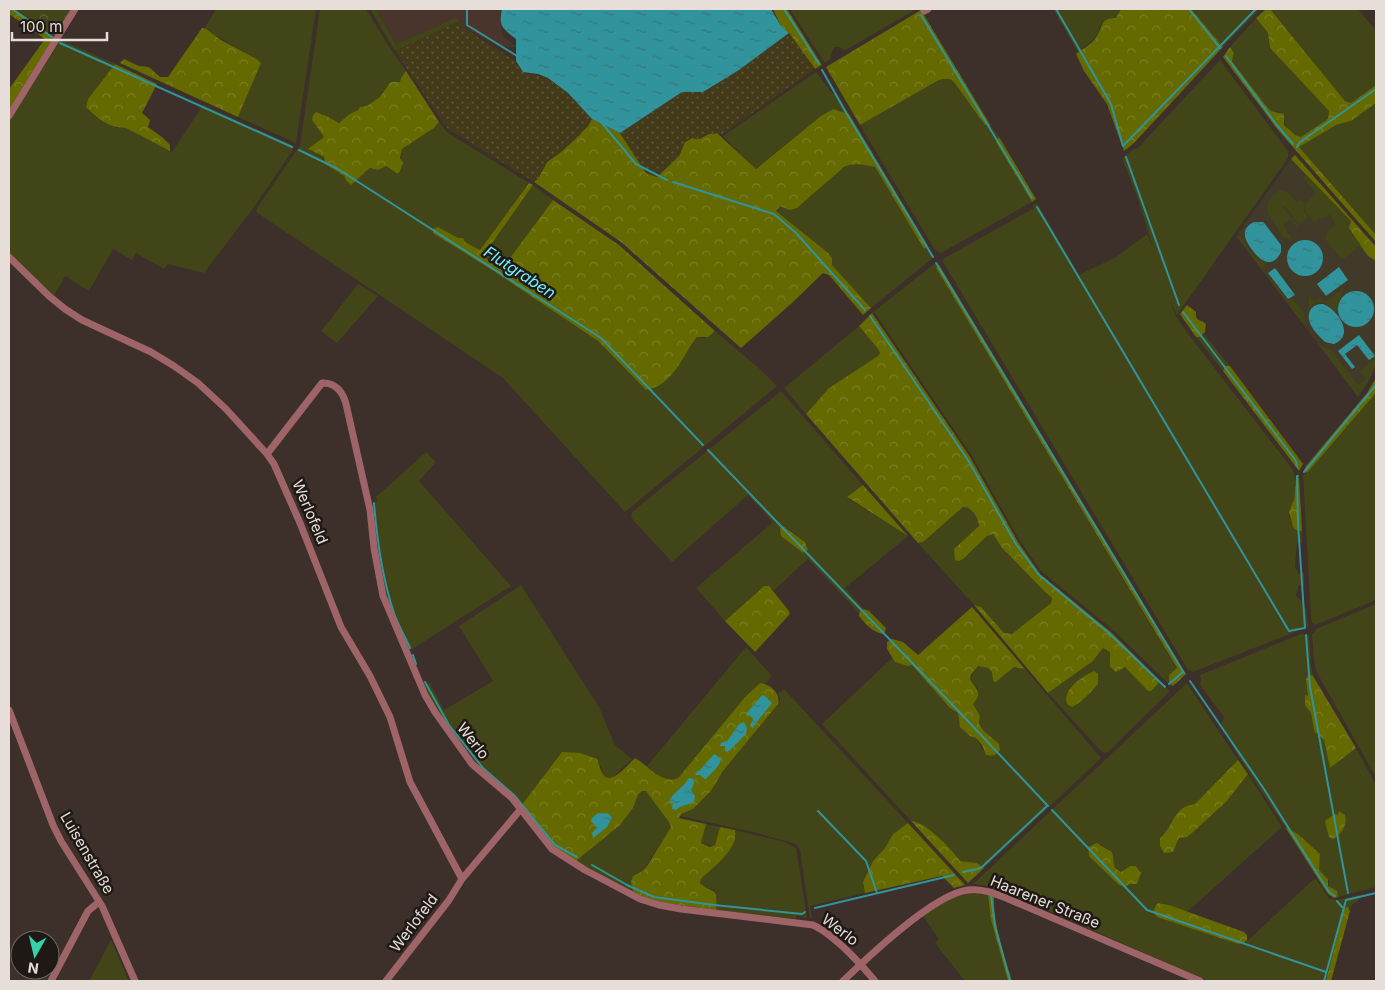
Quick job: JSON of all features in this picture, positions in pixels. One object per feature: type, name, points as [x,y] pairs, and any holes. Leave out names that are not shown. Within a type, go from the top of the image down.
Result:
[{"type":"street","points":[[9,116],[75,9]]},
{"type":"street","name":"Werlofeld","points":[[9,257],[65,309],[82,320],[150,352],[198,382],[226,408],[267,454],[274,464],[300,523],[341,627],[370,676],[390,717],[410,782],[462,880]]},
{"type":"street","name":"Werlo","points":[[267,454],[322,383],[327,383],[341,391],[346,404],[370,510],[374,548],[383,596],[430,704],[458,747],[472,764],[512,798],[557,854],[640,899],[675,908],[809,924],[824,932],[861,964],[875,981]]},
{"type":"street","name":"Luisenstraße","points":[[9,710],[53,826],[108,918],[136,981]]},
{"type":"street","name":"Werlofeld","points":[[386,981],[449,900],[462,880],[520,810]]},
{"type":"street","name":"Haarener Straße","points":[[843,981],[913,920],[940,900],[956,893],[972,890],[996,894],[1200,981]]},
{"type":"street","points":[[51,981],[88,911],[98,902]]},
{"type":"shaded area","points":[[376,9],[502,9],[500,17],[502,32],[505,38],[517,47],[500,47],[462,26],[460,21],[455,18],[396,44]]},
{"type":"shaded area","points":[[1291,159],[1351,221],[1376,250],[1376,363],[1370,379],[1358,397],[1236,236]]},
{"type":"green space","points":[[9,9],[15,9],[54,37],[9,110],[9,89],[45,39],[9,14]]},
{"type":"green space","points":[[16,9],[77,9],[54,36]]},
{"type":"green space","points":[[216,9],[316,9],[296,143],[238,117],[261,63],[204,29]]},
{"type":"green space","points":[[320,9],[366,9],[406,71],[400,82],[391,82],[380,98],[339,123],[335,121],[314,122],[324,137],[309,150],[324,158],[323,160],[328,166],[344,176],[351,185],[370,168],[378,170],[386,166],[395,173],[399,173],[402,149],[434,128],[439,122],[448,133],[529,183],[480,250],[465,242],[463,238],[458,239],[438,227],[495,272],[598,341],[646,390],[656,386],[671,375],[698,337],[705,338],[715,331],[777,386],[625,512],[503,378],[256,212],[300,145]]},
{"type":"green space","points":[[370,9],[376,9],[396,44],[455,18],[460,21],[395,51]]},
{"type":"green space","points":[[773,9],[787,9],[822,65],[815,69],[789,33],[781,26]]},
{"type":"green space","points":[[791,9],[912,9],[913,11],[844,51],[840,47],[834,47],[831,58],[825,63]]},
{"type":"green space","points":[[1053,9],[1121,9],[1116,18],[1102,23],[1096,37],[1078,52]]},
{"type":"green space","points":[[1121,9],[1191,9],[1223,47],[1134,143],[1124,151],[1107,104],[1084,71],[1076,54],[1093,41],[1104,22],[1111,18],[1116,18]]},
{"type":"green space","points":[[1191,9],[1260,9],[1223,47]]},
{"type":"green space","points":[[1266,9],[1270,9],[1345,101],[1351,103],[1376,85],[1376,103],[1351,121],[1336,125],[1299,147],[1376,235],[1376,242],[1278,130],[1223,57],[1230,47],[1234,53],[1232,61],[1267,107],[1271,111],[1284,114],[1284,125],[1295,135],[1301,137],[1328,119],[1329,111],[1270,48],[1268,33],[1256,18]]},
{"type":"green space","points":[[1270,9],[1358,9],[1376,31],[1376,85],[1351,103],[1345,101]]},
{"type":"green space","points":[[921,10],[991,126],[985,125],[954,82],[947,79],[939,80],[860,125],[826,67]]},
{"type":"green space","points":[[1256,18],[1268,33],[1270,48],[1329,111],[1329,117],[1326,121],[1301,137],[1296,136],[1290,131],[1285,124],[1281,112],[1271,111],[1267,107],[1232,60],[1233,50],[1230,47]]},
{"type":"green space","points":[[202,28],[261,63],[238,117],[120,63],[124,59],[139,66],[149,67],[160,77],[168,77]]},
{"type":"green space","points":[[60,41],[115,64],[88,99],[86,107],[103,122],[118,128],[126,128],[172,152],[203,105],[294,146],[254,207],[204,273],[168,264],[164,269],[136,253],[132,260],[113,249],[89,291],[65,276],[54,296],[9,254],[9,122]]},
{"type":"green space","points":[[1220,60],[1288,151],[1288,158],[1177,315],[1170,300],[1176,316],[1183,327],[1293,470],[1296,480],[1294,500],[1289,516],[1293,527],[1302,531],[1302,542],[1297,542],[1295,567],[1299,574],[1304,572],[1304,586],[1299,585],[1296,596],[1301,600],[1304,609],[1306,608],[1308,627],[1193,672],[1188,670],[943,262],[943,259],[1034,208],[1033,205],[1037,203],[1079,275],[1116,257],[1147,234],[1153,248],[1138,199],[1122,158],[1135,148],[1137,149]]},
{"type":"green space","points":[[115,64],[157,84],[142,113],[150,120],[148,127],[170,145],[170,151],[126,128],[120,128],[104,122],[86,107],[88,99]]},
{"type":"green space","points":[[406,71],[439,122],[434,128],[402,149],[400,158],[403,163],[399,173],[386,166],[378,170],[370,168],[351,185],[344,176],[325,164],[324,157],[308,149],[324,137],[312,120],[313,115],[316,112],[339,123],[360,107],[367,106],[380,97],[391,82],[400,82]]},
{"type":"green space","points":[[816,72],[833,94],[837,93],[849,114],[833,109],[821,116],[755,169],[723,136]]},
{"type":"green space","points":[[947,79],[954,82],[987,126],[991,126],[999,137],[996,142],[1032,202],[941,253],[935,250],[860,125],[939,80]]},
{"type":"green space","points":[[1376,103],[1376,235],[1299,147],[1336,125],[1351,121]]},
{"type":"green space","points":[[833,109],[849,114],[928,246],[924,249],[875,167],[856,164],[844,167],[797,208],[789,210],[780,206],[776,211],[827,252],[832,258],[832,265],[871,308],[863,315],[829,275],[823,273],[741,348],[621,242],[534,182],[547,162],[561,152],[588,126],[592,119],[620,133],[646,173],[657,177],[679,156],[685,142],[692,138],[699,139],[709,134],[717,133],[756,169],[821,116]]},
{"type":"green space","points":[[999,137],[1036,199],[1032,202],[996,142]]},
{"type":"green space","points":[[1295,155],[1376,247],[1376,261],[1368,256],[1349,228],[1351,221],[1291,159]]},
{"type":"green space","points":[[859,163],[875,167],[924,249],[928,246],[934,257],[871,308],[832,265],[827,252],[776,211],[780,206],[792,206],[802,203],[838,172],[848,166]]},
{"type":"green space","points":[[1306,175],[1351,221],[1368,256],[1359,246],[1344,259],[1338,255],[1325,239],[1327,232],[1336,225],[1329,214],[1322,219],[1320,217],[1314,222],[1306,212],[1306,203],[1316,193],[1303,178]]},
{"type":"green space","points":[[529,183],[533,185],[483,256],[491,262],[497,259],[507,262],[553,200],[619,245],[715,331],[708,337],[697,337],[676,369],[664,382],[646,390],[598,341],[433,233],[433,229],[438,227],[458,238],[463,238],[465,242],[480,250]]},
{"type":"green space","points":[[533,185],[553,200],[507,262],[502,260],[491,262],[483,256]]},
{"type":"green space","points":[[1281,190],[1289,193],[1296,202],[1301,200],[1305,203],[1304,212],[1309,217],[1299,225],[1285,206],[1283,207],[1298,225],[1296,227],[1291,219],[1283,225],[1291,240],[1283,237],[1267,212],[1271,199]]},
{"type":"green space","points":[[1236,236],[1243,238],[1249,250],[1256,257],[1268,263],[1262,268],[1288,301],[1292,298],[1304,313],[1304,325]]},
{"type":"green space","points":[[938,261],[939,265],[936,268],[1177,669],[1171,673],[1171,684],[1173,686],[1113,630],[1041,571],[1020,541],[972,456],[875,313],[872,313]]},
{"type":"green space","points":[[939,265],[1186,674],[1173,686],[1169,682],[1169,675],[1177,668],[936,268]]},
{"type":"green space","points":[[358,284],[378,296],[337,343],[321,331]]},
{"type":"green space","points":[[1345,287],[1338,303],[1338,313],[1324,302],[1314,304],[1308,312],[1309,295],[1314,301],[1320,298],[1321,300],[1328,301]]},
{"type":"green space","points":[[1187,305],[1196,312],[1197,319],[1206,324],[1205,332],[1200,337],[1196,337],[1180,314]]},
{"type":"green space","points":[[872,313],[970,457],[1018,542],[1040,574],[1112,633],[1158,679],[1158,684],[1151,691],[1148,691],[1125,667],[1116,672],[1110,667],[1110,652],[1103,648],[1093,661],[1048,693],[974,605],[981,607],[1004,633],[1012,634],[1051,603],[1052,598],[1002,548],[993,534],[987,536],[963,559],[955,560],[954,549],[979,526],[974,513],[969,508],[963,507],[923,542],[918,543],[806,414],[829,388],[880,353],[859,326]]},
{"type":"green space","points":[[859,326],[880,353],[829,388],[806,414],[784,388]]},
{"type":"green space","points":[[1204,334],[1230,366],[1223,369],[1223,371],[1196,337]]},
{"type":"green space","points":[[1320,346],[1331,350],[1358,385],[1366,379],[1360,371],[1376,357],[1372,373],[1358,397]]},
{"type":"green space","points":[[1225,366],[1230,366],[1303,464],[1299,471],[1223,371]]},
{"type":"green space","points":[[1376,378],[1376,392],[1374,395],[1307,473],[1304,471],[1306,466],[1367,393]]},
{"type":"green space","points":[[781,391],[863,485],[847,498],[908,536],[845,588],[864,609],[859,613],[808,559],[773,591],[769,587],[760,589],[725,621],[696,588],[773,522],[748,495],[672,562],[633,520],[632,512]],"holes":[[[787,528],[805,542],[808,550],[803,553],[781,536]]]},
{"type":"green space","points":[[1376,392],[1376,600],[1315,625],[1312,622],[1311,616],[1303,475],[1307,473]]},
{"type":"green space","points":[[426,452],[436,462],[419,481],[511,586],[412,649],[408,648],[390,609],[379,557],[373,504],[377,501],[376,497]]},
{"type":"green space","points":[[1299,477],[1302,531],[1296,530],[1293,527],[1289,512],[1294,500],[1296,480]]},
{"type":"green space","points":[[863,485],[908,536],[847,497]]},
{"type":"green space","points":[[963,507],[969,508],[974,513],[979,526],[963,559],[987,536],[993,534],[1002,548],[1052,598],[1051,603],[1012,634],[1004,633],[981,607],[974,605],[918,543],[923,542]]},
{"type":"green space","points":[[783,526],[805,542],[808,550],[803,553],[781,536],[780,528]]},
{"type":"green space","points":[[521,585],[599,707],[615,745],[632,759],[611,779],[604,775],[601,766],[541,782],[521,806],[481,770],[468,752],[466,753],[438,713],[423,686],[430,683],[444,710],[493,681],[459,626]]},
{"type":"green space","points":[[764,586],[769,586],[790,614],[755,652],[725,621]]},
{"type":"green space","points":[[1376,604],[1376,777],[1317,673],[1314,662],[1312,634],[1318,628]]},
{"type":"green space","points":[[972,607],[1025,669],[1014,667],[996,682],[993,681],[992,672],[988,668],[978,666],[971,675],[970,679],[978,692],[978,697],[973,704],[980,716],[979,724],[999,744],[1000,750],[992,755],[986,755],[982,745],[976,738],[970,736],[960,727],[958,713],[950,708],[912,665],[908,666],[895,662],[887,649],[887,642],[892,639],[903,642],[918,655]]},
{"type":"green space","points":[[864,609],[869,611],[886,628],[884,634],[873,630],[861,619],[859,616],[860,611]]},
{"type":"green space","points":[[1301,634],[1309,635],[1311,666],[1330,768],[1356,748],[1376,785],[1376,887],[1338,897],[1338,894],[1328,886],[1329,881],[1319,870],[1320,854],[1298,834],[1285,827],[1235,751],[1221,724],[1224,717],[1200,685],[1200,675]]},
{"type":"green space","points":[[746,647],[772,676],[765,684],[760,683],[745,697],[679,777],[670,780],[658,775],[647,766]]},
{"type":"green space","points":[[1103,648],[1110,652],[1110,667],[1116,672],[1125,667],[1148,691],[1158,684],[1158,679],[1170,691],[1108,752],[1104,753],[1048,693],[1093,661]]},
{"type":"green space","points":[[892,658],[895,662],[912,664],[950,708],[958,713],[959,722],[970,736],[976,738],[983,750],[995,739],[989,737],[979,724],[980,720],[973,704],[978,689],[970,679],[978,666],[988,668],[992,672],[993,681],[1014,667],[1025,669],[1101,758],[984,868],[977,863],[960,861],[931,830],[917,822],[911,821],[822,724]]},
{"type":"green space","points":[[1094,671],[1098,674],[1098,684],[1076,705],[1072,707],[1067,704],[1066,698],[1070,688],[1084,676]]},
{"type":"green space","points":[[1309,674],[1313,676],[1356,748],[1330,768],[1324,740],[1316,732],[1315,734],[1311,713],[1305,705],[1305,695],[1308,696],[1306,679]]},
{"type":"green space","points":[[760,683],[768,685],[777,693],[778,704],[723,771],[711,791],[693,809],[681,814],[679,818],[706,824],[701,843],[710,847],[715,845],[720,827],[735,830],[733,844],[729,851],[701,879],[700,883],[714,891],[716,910],[664,903],[634,894],[631,882],[633,876],[643,871],[647,866],[671,827],[646,791],[642,791],[638,795],[633,808],[620,825],[576,861],[553,847],[521,806],[562,752],[580,753],[597,759],[602,772],[606,777],[610,778],[624,769],[635,758],[662,777],[673,779],[679,777],[745,697]]},
{"type":"green space","points":[[1187,683],[1238,760],[1195,804],[1182,810],[1171,822],[1169,830],[1165,834],[1176,847],[1179,838],[1187,837],[1226,802],[1248,774],[1282,827],[1187,912],[1161,903],[1156,905],[1153,912],[1157,917],[1238,944],[1244,944],[1314,879],[1317,880],[1329,899],[1337,900],[1359,895],[1361,898],[1352,905],[1350,911],[1349,908],[1344,908],[1326,981],[1208,981],[1004,891],[989,886],[973,884]],"holes":[[[1101,844],[1112,852],[1118,870],[1121,872],[1130,866],[1136,866],[1140,871],[1139,880],[1129,884],[1088,852],[1088,847]]]},
{"type":"green space","points":[[784,689],[908,823],[893,834],[885,848],[873,861],[863,882],[865,893],[810,906],[812,919],[810,918],[800,850],[796,844],[753,832],[680,816],[687,810],[693,809],[711,791],[723,771],[778,704],[780,699],[778,694]]},
{"type":"green space","points":[[1238,760],[1248,774],[1226,802],[1187,837],[1179,838],[1173,852],[1164,853],[1160,846],[1160,838],[1164,835],[1178,812],[1182,808],[1195,804]]},
{"type":"green space","points":[[642,791],[646,791],[670,822],[671,827],[643,871],[634,894],[576,861],[608,835],[633,808],[638,795]]},
{"type":"green space","points":[[1339,811],[1345,815],[1345,823],[1339,835],[1333,839],[1329,837],[1325,821],[1335,814],[1338,815]]},
{"type":"green space","points":[[911,821],[917,822],[931,830],[960,861],[977,863],[984,868],[968,883]]},
{"type":"green space","points":[[908,823],[965,885],[954,888],[942,876],[865,893],[863,882],[873,861],[885,848],[893,834]]},
{"type":"green space","points":[[706,824],[720,827],[715,845],[713,846],[701,843]]},
{"type":"green space","points":[[1285,827],[1298,834],[1320,854],[1319,870],[1328,879],[1328,886],[1337,891],[1338,897],[1334,898],[1328,894]]},
{"type":"green space","points":[[735,830],[785,842],[796,848],[807,918],[796,916],[796,919],[716,910],[714,890],[702,886],[700,883],[701,878],[736,837]]},
{"type":"green space","points":[[1097,843],[1112,852],[1115,866],[1121,872],[1130,866],[1136,866],[1141,873],[1137,884],[1129,884],[1126,887],[1119,885],[1089,856],[1088,847]]},
{"type":"green space","points":[[969,893],[988,895],[991,920],[1008,981],[965,981],[935,943],[939,939],[923,916],[949,899]]},
{"type":"green space","points":[[988,895],[994,896],[997,929],[1012,981],[1008,981],[991,920]]},
{"type":"green space","points":[[1158,903],[1169,905],[1244,932],[1247,935],[1247,940],[1244,943],[1238,944],[1157,917],[1153,912]]},
{"type":"green space","points":[[1348,907],[1350,911],[1331,981],[1326,981],[1344,908]]},
{"type":"green space","points":[[111,940],[129,981],[89,981]]},
{"type":"sand","points":[[460,21],[469,31],[511,58],[523,72],[545,78],[562,88],[592,119],[579,136],[547,162],[534,182],[447,128],[395,51]]},
{"type":"sand","points":[[789,33],[815,69],[721,135],[717,133],[709,134],[699,139],[692,138],[685,142],[679,156],[657,177],[646,173],[620,133],[682,92],[703,92],[739,70]]},
{"type":"water","points":[[502,9],[771,9],[781,26],[789,33],[739,70],[703,92],[682,92],[620,133],[592,119],[568,93],[548,78],[538,74],[523,72],[516,61],[516,39],[501,24]]},
{"type":"water","points":[[1254,222],[1263,222],[1281,245],[1281,252],[1271,262],[1264,261],[1256,255],[1246,239],[1246,228]]},
{"type":"water","points":[[1305,240],[1318,245],[1323,258],[1318,271],[1305,276],[1292,271],[1287,258],[1292,245]]},
{"type":"water","points":[[1339,267],[1348,280],[1326,296],[1317,284]]},
{"type":"water","points":[[1275,268],[1295,295],[1288,299],[1268,273]]},
{"type":"water","points":[[1356,291],[1368,297],[1374,309],[1368,321],[1356,327],[1344,321],[1338,309],[1344,297]]},
{"type":"water","points":[[1323,304],[1334,311],[1342,322],[1344,329],[1344,335],[1334,344],[1325,342],[1310,323],[1309,314],[1311,309],[1316,305]]},
{"type":"water","points":[[1359,335],[1375,356],[1369,360],[1357,345],[1345,354],[1355,367],[1352,369],[1338,351]]},
{"type":"water","points":[[762,695],[772,703],[752,728],[750,725],[753,720],[752,717],[746,714]]},
{"type":"water","points":[[744,722],[747,728],[746,734],[730,750],[725,751],[725,746],[720,746],[721,743],[728,740],[739,724]]},
{"type":"water","points":[[714,754],[721,758],[715,769],[706,779],[696,775],[695,773]]},
{"type":"water","points":[[689,778],[693,779],[694,783],[691,790],[695,796],[694,802],[676,810],[672,809],[673,803],[669,802],[670,799]]},
{"type":"water","points":[[598,813],[609,814],[612,818],[607,827],[593,838],[592,833],[597,827],[591,821]]},
{"type":"waterway","points":[[12,9],[52,37]]},
{"type":"waterway","points":[[467,9],[467,25],[517,56]]},
{"type":"waterway","points":[[784,9],[819,64]]},
{"type":"waterway","points":[[1056,9],[1111,104],[1123,146],[1256,9]]},
{"type":"waterway","points":[[1189,9],[1220,48]]},
{"type":"waterway","points":[[921,15],[1032,198]]},
{"type":"waterway","points":[[60,43],[292,147]]},
{"type":"waterway","points":[[1226,56],[1293,144]]},
{"type":"waterway","points":[[822,70],[933,257]]},
{"type":"waterway","points":[[1297,147],[1300,142],[1376,89]]},
{"type":"waterway","points":[[601,122],[636,164],[667,180]]},
{"type":"waterway","name":"Flutgraben","points":[[299,150],[338,169],[601,338],[703,445]]},
{"type":"waterway","points":[[1126,157],[1179,305]]},
{"type":"waterway","points":[[673,182],[774,214],[796,233],[865,310]]},
{"type":"waterway","points":[[1037,207],[1289,631],[1305,628],[1298,524],[1298,476]]},
{"type":"waterway","points":[[936,263],[1184,673]]},
{"type":"waterway","points":[[1183,312],[1296,461],[1297,466]]},
{"type":"waterway","points":[[870,316],[968,460],[1016,544],[1039,575],[1110,634],[1165,687]]},
{"type":"waterway","points":[[1304,472],[1376,385]]},
{"type":"waterway","points":[[708,450],[1048,806]]},
{"type":"waterway","points":[[374,503],[378,545],[386,586],[396,617],[410,648]]},
{"type":"waterway","points":[[1306,635],[1310,687],[1348,893]]},
{"type":"waterway","points":[[413,655],[416,664]]},
{"type":"waterway","points":[[1169,684],[1183,672]]},
{"type":"waterway","points":[[1190,681],[1264,789],[1329,892],[1335,896]]},
{"type":"waterway","points":[[425,682],[449,725],[483,768],[514,795],[555,845],[577,857]]},
{"type":"waterway","points":[[963,872],[982,867],[1047,806]]},
{"type":"waterway","points":[[1052,810],[1147,910],[1326,972]]},
{"type":"waterway","points":[[818,811],[866,861],[877,893]]},
{"type":"waterway","points":[[592,865],[627,885],[654,897],[802,914],[805,912]]},
{"type":"waterway","points":[[815,908],[954,875]]},
{"type":"waterway","points":[[1324,981],[1346,900],[1376,893]]},
{"type":"waterway","points":[[991,895],[995,926],[1010,981]]},
{"type":"waterway","points":[[1337,901],[1342,907]]}]
